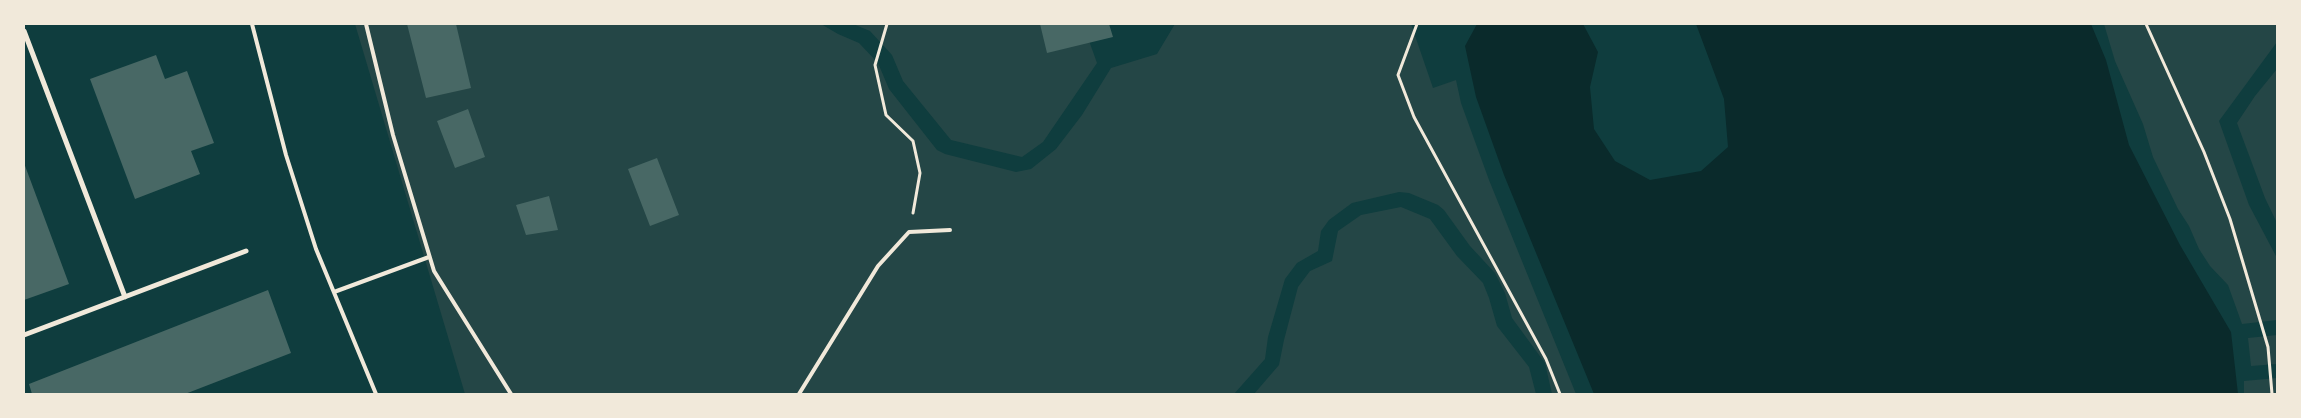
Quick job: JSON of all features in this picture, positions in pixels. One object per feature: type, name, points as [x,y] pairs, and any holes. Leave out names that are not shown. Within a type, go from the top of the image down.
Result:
[{"type":"street","points":[[24,30],[125,297]]},
{"type":"street","points":[[24,335],[246,251]]},
{"type":"lane","points":[[252,24],[286,155],[316,249],[376,394]]},
{"type":"lane","points":[[366,24],[393,134],[434,271],[510,394]]},
{"type":"lane","points":[[799,394],[878,266],[909,232],[950,230]]},
{"type":"lane","points":[[334,292],[429,256]]},
{"type":"path","points":[[887,24],[875,65],[886,115],[913,140],[920,173],[909,232]]},
{"type":"path","points":[[1418,24],[1398,75],[1414,117],[1546,359],[1560,394]]},
{"type":"path","points":[[2146,24],[2204,152],[2230,219],[2268,347],[2272,394]]},
{"type":"shaded area","points":[[355,24],[821,24],[859,43],[878,63],[889,89],[937,150],[945,154],[1016,172],[1031,169],[1056,149],[1082,115],[1111,68],[1157,54],[1175,24],[1411,24],[1433,88],[1456,80],[1461,103],[1489,180],[1576,394],[1552,394],[1545,363],[1512,318],[1505,293],[1495,273],[1470,246],[1444,210],[1438,205],[1409,193],[1399,192],[1352,203],[1329,220],[1321,231],[1318,251],[1297,263],[1285,279],[1268,337],[1265,359],[1234,394],[465,394]]},
{"type":"shaded area","points":[[853,24],[1083,24],[1097,63],[1043,142],[1022,157],[951,140],[903,81],[892,55],[870,31]]},
{"type":"shaded area","points":[[1477,24],[1583,24],[1598,52],[1590,87],[1594,129],[1615,161],[1650,180],[1701,171],[1728,147],[1724,99],[1696,24],[2091,24],[2106,60],[2129,145],[2180,245],[2231,332],[2238,394],[1594,394],[1504,175],[1476,97],[1465,46]]},
{"type":"shaded area","points":[[2104,24],[2277,24],[2277,42],[2219,121],[2249,205],[2277,258],[2277,320],[2242,324],[2228,285],[2210,266],[2199,249],[2153,157],[2143,124],[2115,61]]},
{"type":"shaded area","points":[[2277,69],[2277,223],[2265,198],[2237,123],[2255,96]]},
{"type":"shaded area","points":[[1401,207],[1430,219],[1457,256],[1483,283],[1497,326],[1529,367],[1536,394],[1254,394],[1279,365],[1298,287],[1310,271],[1332,261],[1338,231],[1361,215]]},
{"type":"shaded area","points":[[2277,335],[2277,364],[2251,366],[2248,338]]},
{"type":"shaded area","points":[[2277,378],[2277,394],[2244,394],[2244,381]]},
{"type":"building","points":[[407,24],[456,24],[471,88],[426,98]]},
{"type":"building","points":[[1040,24],[1109,24],[1113,37],[1047,53]]},
{"type":"building","points":[[156,55],[165,79],[187,71],[214,143],[191,151],[200,174],[135,199],[90,79]]},
{"type":"building","points":[[468,109],[485,157],[455,168],[437,121]]},
{"type":"building","points":[[657,158],[679,215],[650,226],[628,169]]},
{"type":"building","points":[[24,163],[69,284],[24,300]]},
{"type":"building","points":[[549,196],[558,230],[526,235],[516,205]]},
{"type":"building","points":[[268,290],[291,353],[185,394],[32,394],[29,384]]}]
